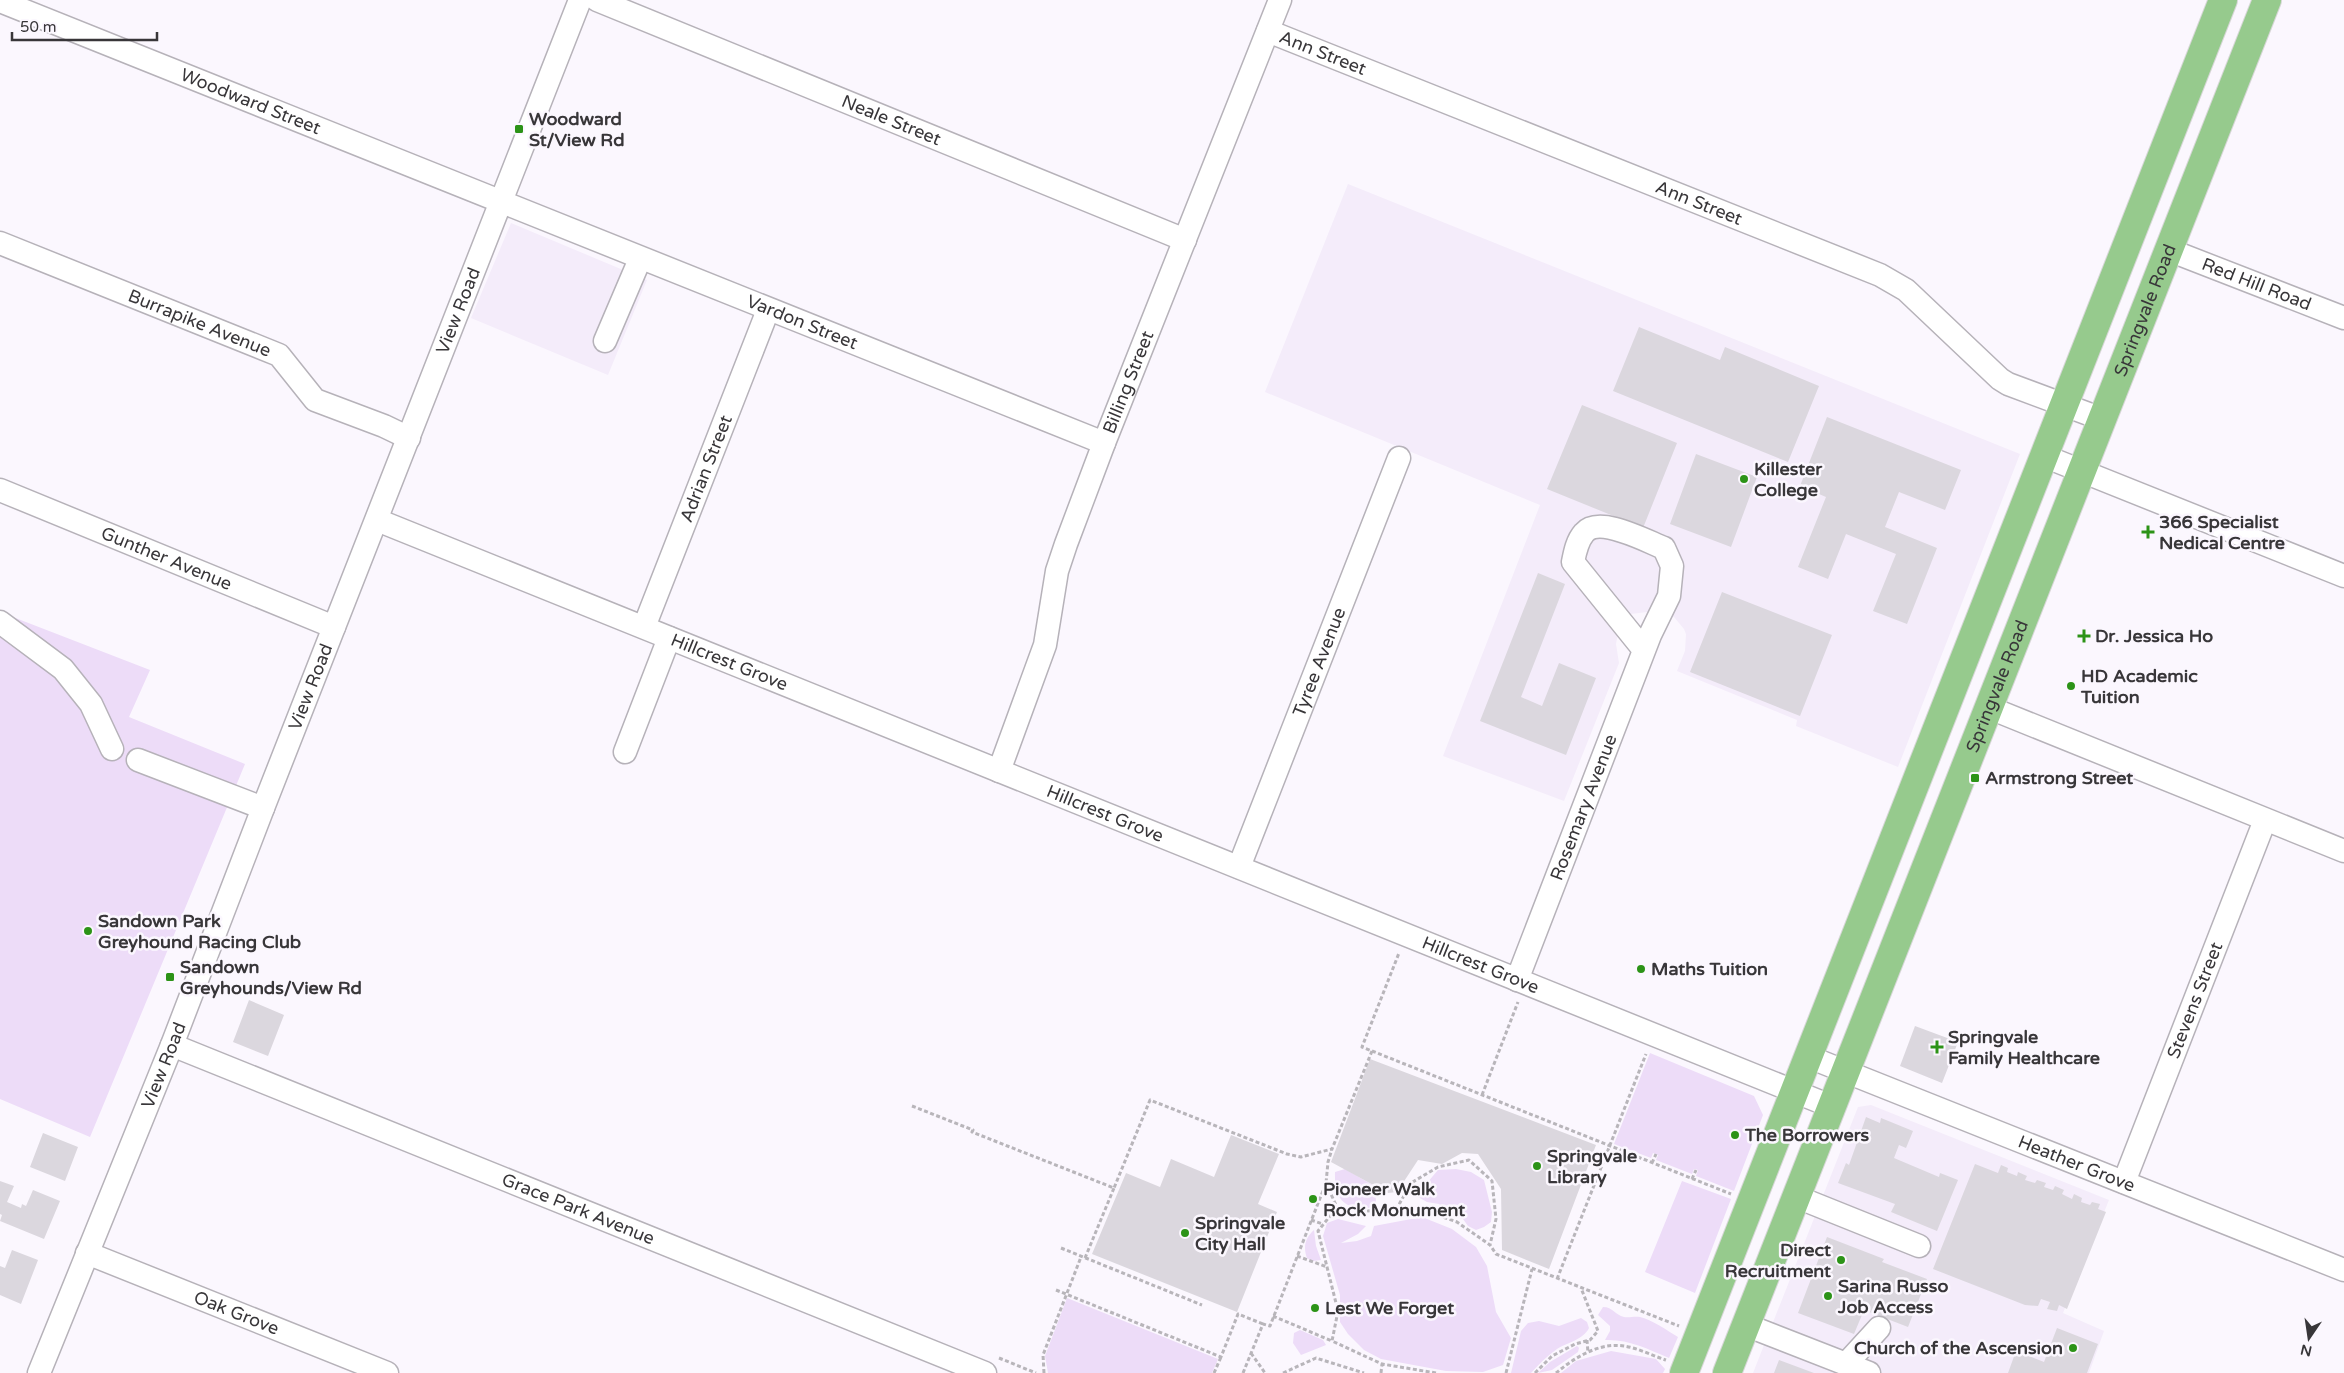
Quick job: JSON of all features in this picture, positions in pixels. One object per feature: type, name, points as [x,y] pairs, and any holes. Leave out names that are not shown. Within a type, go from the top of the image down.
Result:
[{"type":"highway","points":[[1676,1367],[1796,1092],[2223,0]]},
{"type":"highway","name":"Springvale Road","points":[[1727,1373],[1847,1072],[2081,470],[2267,0]]},
{"type":"street","name":"View Road","points":[[39,1373],[172,1045],[580,0]]},
{"type":"street","name":"Neale Street","points":[[597,0],[1185,240]]},
{"type":"street","name":"Billing Street","points":[[999,771],[1045,645],[1057,571],[1104,443],[1280,0]]},
{"type":"street","name":"Woodward Street","points":[[0,1],[500,202]]},
{"type":"street","name":"Ann Street","points":[[1268,31],[1891,280],[1906,290],[2000,379],[2102,419]]},
{"type":"street","name":"Vardon Street","points":[[500,202],[1104,443]]},
{"type":"street","name":"Burrapike Avenue","points":[[0,243],[279,355],[315,400],[409,438]]},
{"type":"street","name":"Red Hill Road","points":[[2169,250],[2344,318]]},
{"type":"street","points":[[605,341],[640,259]]},
{"type":"street","name":"Adrian Street","points":[[644,628],[768,310]]},
{"type":"street","points":[[2044,456],[2344,576]]},
{"type":"street","name":"Tyree Avenue","points":[[1239,867],[1399,458]]},
{"type":"street","name":"Gunther Avenue","points":[[0,490],[334,627]]},
{"type":"street","name":"Hillcrest Grove","points":[[377,520],[1239,867],[1518,990],[1833,1107]]},
{"type":"street","name":"Rosemary Avenue","points":[[1518,990],[1647,642],[1669,596],[1672,566],[1664,548],[1611,527],[1598,526],[1585,531],[1576,545],[1573,562],[1647,642]]},
{"type":"street","points":[[0,622],[63,669],[91,704],[112,750]]},
{"type":"street","points":[[625,752],[669,638]]},
{"type":"street","points":[[1990,708],[2344,851]]},
{"type":"street","points":[[138,760],[263,808]]},
{"type":"street","name":"Stevens Street","points":[[2124,1182],[2265,820]]},
{"type":"street","name":"Grace Park Avenue","points":[[172,1045],[985,1373]]},
{"type":"street","name":"Heather Grove","points":[[1809,1057],[2344,1270]]},
{"type":"street","points":[[1797,1197],[1919,1246]]},
{"type":"street","name":"Oak Grove","points":[[87,1252],[387,1373]]},
{"type":"street","points":[[1746,1325],[1869,1373]]},
{"type":"street","points":[[1846,1364],[1879,1328]]},
{"type":"path","points":[[1399,952],[1362,1047],[1734,1195]]},
{"type":"path","points":[[1482,1095],[1518,990]]},
{"type":"path","points":[[1214,1373],[1238,1314],[1270,1326],[1326,1183],[1328,1162],[1332,1149],[1372,1051]]},
{"type":"path","points":[[1557,1279],[1647,1051]]},
{"type":"path","points":[[1044,1373],[1043,1355],[1066,1294],[1114,1188],[1150,1100],[1287,1154],[1301,1157],[1332,1149]]},
{"type":"path","points":[[912,1106],[973,1130],[972,1132],[1114,1188]]},
{"type":"path","points":[[1652,1163],[1656,1154]]},
{"type":"path","points":[[1396,1210],[1411,1183],[1438,1167],[1468,1160],[1492,1181],[1496,1220],[1490,1245]]},
{"type":"path","points":[[1692,1179],[1696,1170]]},
{"type":"path","points":[[1326,1183],[1340,1214]]},
{"type":"path","points":[[1332,1341],[1338,1311],[1318,1231],[1330,1216],[1417,1208],[1457,1222],[1490,1245],[1496,1254],[1682,1327]]},
{"type":"path","points":[[1311,1220],[1323,1224]]},
{"type":"path","points":[[1061,1248],[1202,1305]]},
{"type":"path","points":[[1297,1256],[1327,1267]]},
{"type":"path","points":[[1506,1373],[1532,1269]]},
{"type":"path","points":[[1536,1373],[1552,1356],[1587,1340],[1598,1331],[1582,1288]]},
{"type":"path","points":[[1056,1290],[1221,1356]]},
{"type":"path","points":[[1274,1316],[1382,1364],[1436,1373]]},
{"type":"path","points":[[1243,1373],[1263,1324]]},
{"type":"path","points":[[1587,1340],[1588,1353]]},
{"type":"path","points":[[1556,1373],[1575,1358],[1603,1347],[1624,1346],[1676,1367]]},
{"type":"path","points":[[1251,1353],[1265,1373]]},
{"type":"path","points":[[1283,1373],[1316,1358],[1364,1373]]},
{"type":"path","points":[[1381,1373],[1382,1364]]},
{"type":"shaded area","name":"Killester College","points":[[1348,184],[2020,454],[1898,767],[1796,726],[1797,720],[1677,671],[1685,651],[1686,634],[1674,617],[1655,611],[1631,614],[1619,628],[1616,644],[1619,663],[1564,801],[1443,756],[1540,505],[1265,392]]},
{"type":"shaded area","points":[[511,223],[647,280],[608,375],[471,318]]},
{"type":"shaded area","name":"Sandown Park Greyhound Racing Club","points":[[0,612],[150,670],[129,717],[245,764],[90,1137],[0,1099]]},
{"type":"shaded area","points":[[1650,1053],[1754,1096],[1763,1115],[1734,1191],[1696,1176],[1698,1170],[1694,1169],[1692,1174],[1656,1160],[1658,1155],[1653,1153],[1651,1158],[1614,1144]]},
{"type":"shaded area","points":[[1871,1105],[2109,1200],[2063,1313],[2104,1331],[2089,1373],[1753,1373],[1858,1107]]},
{"type":"shaded area","points":[[1345,1169],[1376,1187],[1375,1207],[1349,1206],[1340,1197],[1335,1182],[1335,1172]]},
{"type":"shaded area","points":[[1456,1169],[1471,1172],[1484,1180],[1492,1212],[1491,1222],[1484,1227],[1476,1230],[1468,1226],[1463,1219],[1449,1215],[1439,1204],[1427,1202],[1418,1197],[1421,1190],[1438,1170]]},
{"type":"shaded area","points":[[1682,1181],[1731,1199],[1695,1293],[1645,1272]]},
{"type":"shaded area","points":[[1422,1217],[1452,1229],[1476,1247],[1487,1266],[1496,1312],[1511,1338],[1503,1365],[1483,1372],[1446,1371],[1381,1359],[1364,1350],[1348,1334],[1340,1322],[1340,1295],[1323,1236],[1327,1223],[1338,1219],[1366,1226],[1358,1234],[1341,1243],[1357,1241],[1371,1236],[1374,1226]]},
{"type":"shaded area","points":[[1314,1230],[1316,1246],[1321,1260],[1313,1261],[1307,1258],[1305,1246],[1307,1239]]},
{"type":"shaded area","points":[[1067,1298],[1218,1359],[1212,1373],[1048,1373],[1045,1356]]},
{"type":"shaded area","points":[[1603,1307],[1609,1308],[1624,1317],[1644,1318],[1678,1337],[1669,1358],[1630,1343],[1605,1340],[1610,1331],[1610,1326],[1598,1315]]},
{"type":"shaded area","points":[[1581,1318],[1587,1322],[1589,1328],[1583,1335],[1557,1349],[1531,1373],[1511,1373],[1521,1331],[1528,1323],[1539,1321],[1559,1326]]},
{"type":"shaded area","points":[[1300,1330],[1323,1340],[1326,1345],[1301,1355],[1293,1343],[1294,1333]]},
{"type":"shaded area","points":[[1577,1346],[1579,1348],[1578,1352],[1552,1370],[1538,1373],[1550,1362]]},
{"type":"shaded area","points":[[1611,1351],[1656,1359],[1665,1369],[1663,1373],[1561,1373],[1576,1361]]},
{"type":"building","points":[[1639,327],[1720,360],[1725,347],[1819,386],[1788,462],[1613,391]]},
{"type":"building","points":[[1582,405],[1677,443],[1643,528],[1547,489]]},
{"type":"building","points":[[1827,417],[1961,470],[1945,510],[1899,492],[1885,527],[1937,548],[1907,624],[1873,611],[1896,554],[1846,534],[1828,579],[1798,567],[1826,497],[1800,486]]},
{"type":"building","points":[[1696,454],[1757,477],[1731,547],[1670,524]]},
{"type":"building","points":[[1538,573],[1565,584],[1521,697],[1542,706],[1559,663],[1596,678],[1566,755],[1480,721]]},
{"type":"building","points":[[1722,592],[1832,635],[1800,716],[1690,672]]},
{"type":"building","points":[[249,1000],[284,1015],[268,1056],[233,1042]]},
{"type":"building","points":[[1915,1026],[1958,1042],[1942,1083],[1900,1066]]},
{"type":"building","name":"Springvale Library","points":[[1370,1059],[1596,1145],[1549,1269],[1502,1250],[1501,1189],[1478,1154],[1462,1153],[1442,1164],[1418,1160],[1397,1192],[1388,1193],[1331,1162]]},
{"type":"building","points":[[1866,1117],[1880,1123],[1881,1118],[1913,1131],[1906,1148],[1899,1145],[1894,1158],[1939,1177],[1940,1173],[1958,1180],[1937,1231],[1891,1212],[1895,1204],[1838,1183],[1846,1163],[1849,1165]]},
{"type":"building","points":[[43,1133],[78,1147],[65,1181],[30,1167]]},
{"type":"building","name":"Springvale City Hall","points":[[1231,1135],[1279,1154],[1258,1204],[1277,1212],[1237,1312],[1092,1254],[1126,1173],[1160,1187],[1171,1159],[1214,1177]]},
{"type":"building","points":[[1975,1164],[1998,1173],[2001,1165],[2008,1168],[2007,1172],[2017,1176],[2018,1172],[2027,1176],[2025,1180],[2035,1183],[2037,1180],[2046,1183],[2044,1187],[2053,1190],[2055,1186],[2064,1190],[2062,1194],[2072,1199],[2074,1194],[2082,1198],[2081,1202],[2090,1205],[2092,1202],[2100,1204],[2098,1209],[2106,1212],[2067,1309],[2059,1305],[2057,1311],[2047,1309],[2050,1302],[2041,1299],[2038,1306],[2025,1305],[1933,1269]]},
{"type":"building","points":[[0,1181],[14,1186],[7,1202],[21,1208],[22,1204],[26,1206],[33,1190],[60,1201],[44,1239],[0,1221],[2,1215],[0,1214]]},
{"type":"building","points":[[1827,1237],[1884,1259],[1882,1262],[1927,1279],[1908,1327],[1864,1310],[1854,1334],[1798,1313]]},
{"type":"building","points":[[12,1250],[38,1260],[21,1304],[0,1295],[0,1266],[5,1268]]},
{"type":"building","name":"Church of the Ascension","points":[[2057,1328],[2098,1344],[2087,1373],[2008,1373],[2016,1351],[2044,1362]]},
{"type":"building","points":[[1779,1360],[1814,1373],[1774,1373]]},
{"type":"place","name":"Woodward St/View Rd","points":[[519,129]]},
{"type":"place","name":"Killester College","points":[[1744,479]]},
{"type":"place","name":"366 Specialist Nedical Centre","points":[[2148,532]]},
{"type":"place","name":"Dr. Jessica Ho","points":[[2084,636]]},
{"type":"place","name":"HD Academic Tuition","points":[[2071,686]]},
{"type":"place","name":"Armstrong Street","points":[[1975,778]]},
{"type":"place","name":"Sandown Park Greyhound Racing Club","points":[[88,931]]},
{"type":"place","name":"Maths Tuition","points":[[1641,969]]},
{"type":"place","name":"Sandown Greyhounds/View Rd","points":[[170,977]]},
{"type":"place","name":"Springvale Family Healthcare","points":[[1937,1047]]},
{"type":"place","name":"The Borrowers","points":[[1735,1135]]},
{"type":"place","name":"Springvale Library","points":[[1537,1166]]},
{"type":"place","name":"Pioneer Walk Rock Monument","points":[[1313,1199]]},
{"type":"place","name":"Springvale City Hall","points":[[1185,1233]]},
{"type":"place","name":"Direct Recruitment","points":[[1841,1260]]},
{"type":"place","name":"Sarina Russo Job Access","points":[[1828,1296]]},
{"type":"place","name":"Lest We Forget","points":[[1315,1308]]},
{"type":"place","name":"Church of the Ascension","points":[[2073,1348]]}]
